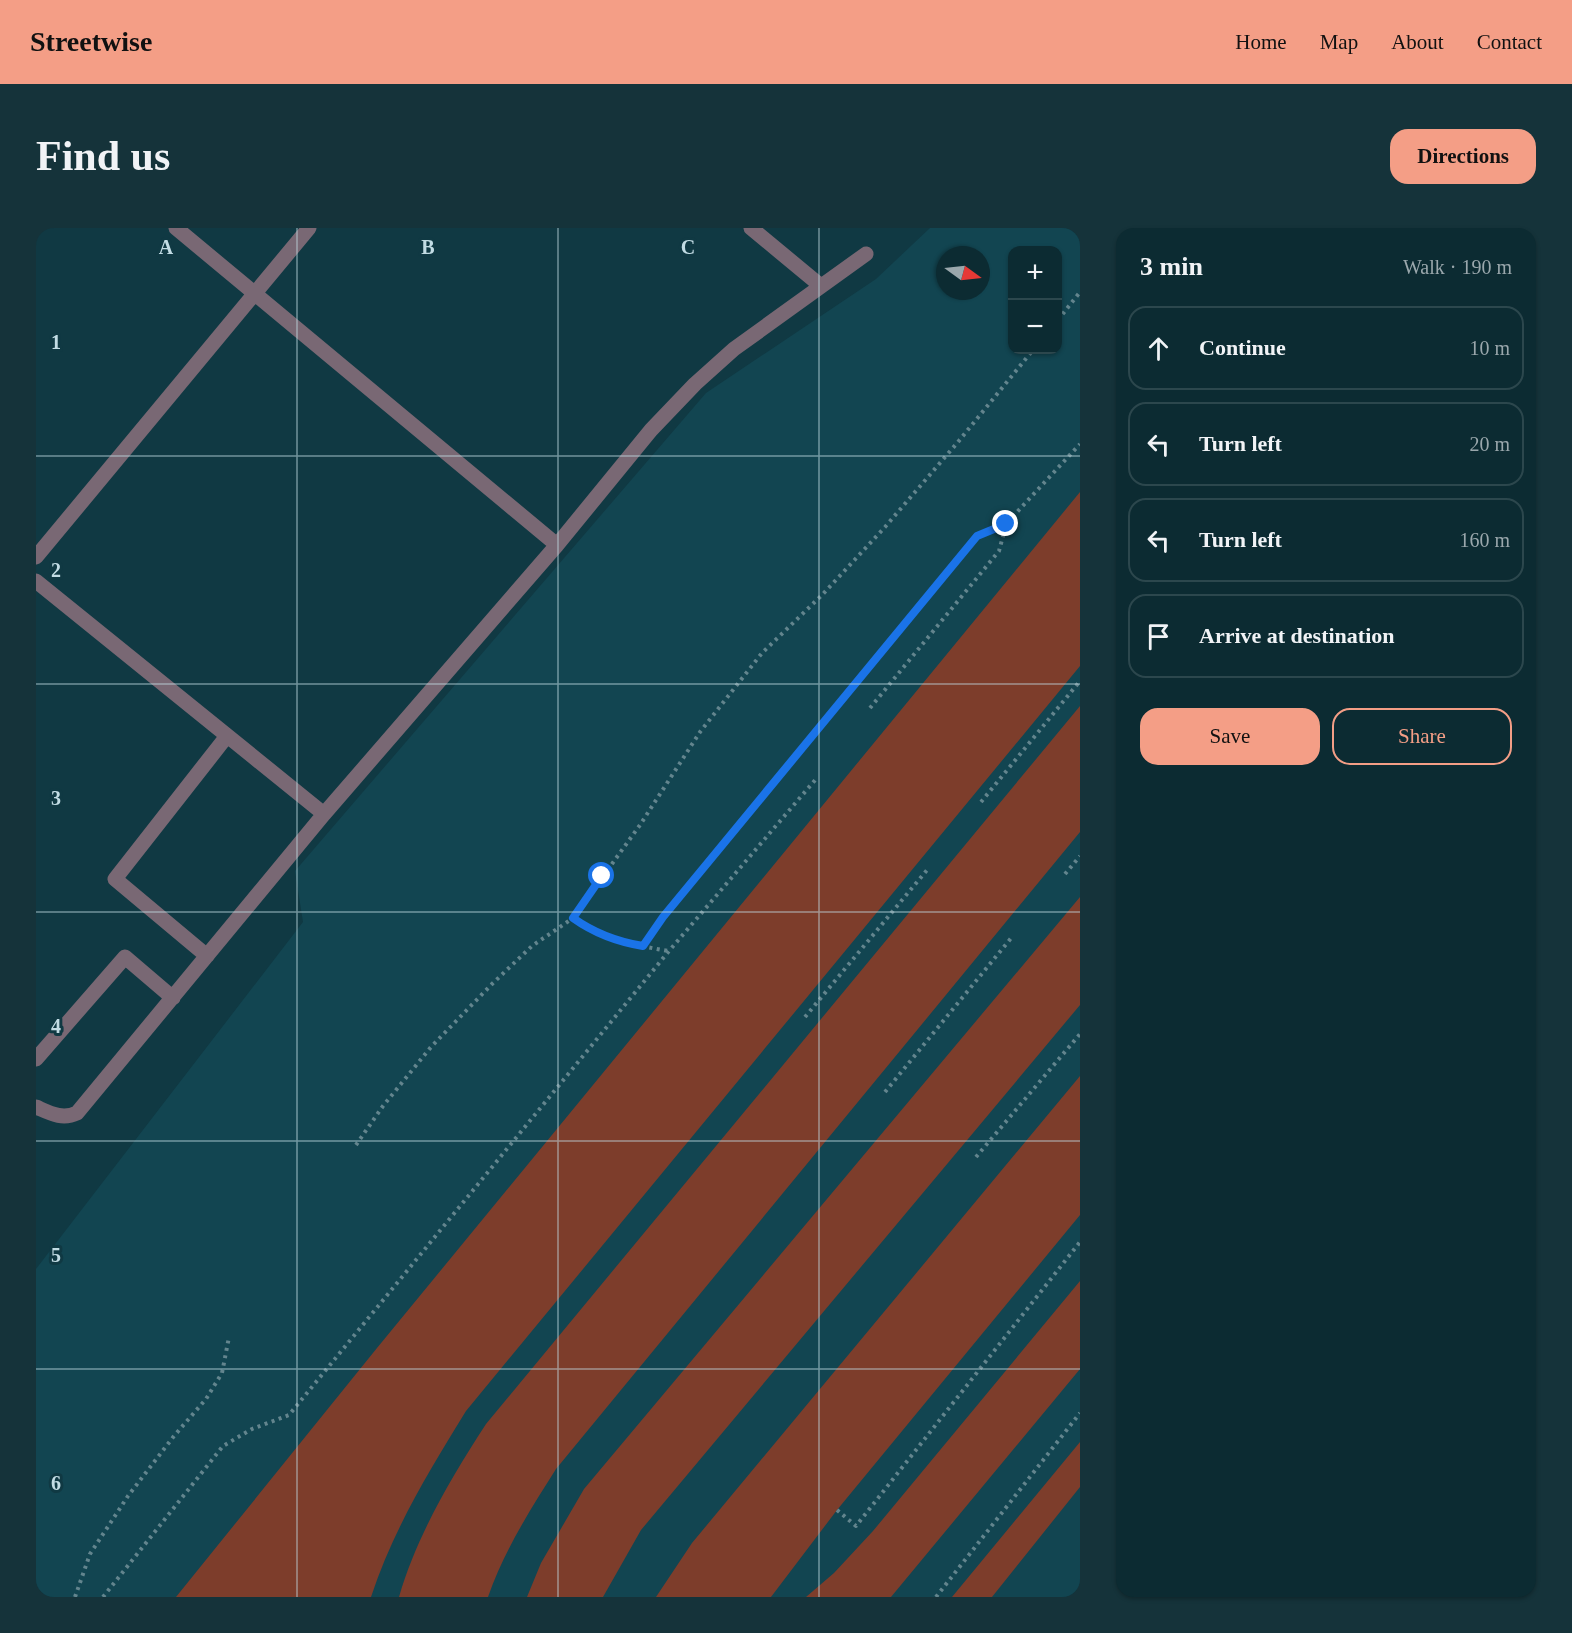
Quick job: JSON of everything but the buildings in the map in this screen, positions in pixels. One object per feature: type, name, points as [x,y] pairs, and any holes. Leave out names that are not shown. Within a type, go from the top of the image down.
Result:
[{"type":"street","points":[[176,228],[557,544]]},
{"type":"street","points":[[36,557],[309,228]]},
{"type":"street","points":[[751,228],[821,286]]},
{"type":"street","points":[[36,1107],[62,1117],[69,1117],[77,1113],[324,814],[557,544],[651,430],[695,384],[734,349],[866,254]]},
{"type":"street","points":[[36,581],[324,814]]},
{"type":"street","points":[[207,956],[115,879],[227,736]]},
{"type":"street","points":[[36,1059],[125,957],[173,998]]},
{"type":"path","points":[[1062,315],[1080,292]]},
{"type":"path","points":[[356,1145],[383,1106],[431,1047],[532,946],[573,918],[640,825],[700,732],[762,653],[822,595],[885,527],[1030,354]]},
{"type":"path","points":[[643,946],[663,917],[977,536],[1006,524],[1080,444]]},
{"type":"path","points":[[870,708],[999,551],[1006,524]]},
{"type":"path","points":[[981,802],[1080,681]]},
{"type":"path","points":[[103,1597],[223,1446],[252,1429],[289,1415],[669,951],[816,779]]},
{"type":"path","points":[[1065,873],[1080,856]]},
{"type":"path","points":[[805,1017],[927,870]]},
{"type":"path","points":[[573,918],[589,930],[627,944],[669,951]]},
{"type":"path","points":[[885,1092],[1012,937]]},
{"type":"path","points":[[976,1157],[1080,1034]]},
{"type":"path","points":[[837,1510],[856,1526],[1080,1242]]},
{"type":"path","points":[[75,1597],[90,1554],[128,1496],[206,1399],[222,1373],[229,1337]]},
{"type":"path","points":[[936,1597],[1080,1413]]},
{"type":"shaded area","points":[[930,228],[1080,228],[1080,1597],[36,1597],[36,1269],[303,922],[295,871],[706,393],[876,279]]},
{"type":"shaded area","points":[[1080,492],[1080,666],[466,1411],[425,1479],[401,1525],[371,1597],[176,1597],[377,1348]]},
{"type":"shaded area","points":[[1080,706],[1080,832],[556,1469],[510,1547],[488,1597],[399,1597],[415,1551],[436,1507],[486,1424]]},
{"type":"shaded area","points":[[1080,897],[1080,1005],[641,1530],[603,1597],[527,1597],[541,1563],[584,1489]]},
{"type":"shaded area","points":[[1080,1076],[1080,1215],[837,1510],[771,1597],[656,1597],[692,1543]]},
{"type":"shaded area","points":[[1080,1281],[1080,1369],[891,1597],[806,1597],[834,1573],[873,1531]]},
{"type":"shaded area","points":[[1080,1442],[1080,1487],[992,1597],[952,1597]]},
{"type":"route","points":[[602,876],[573,918],[589,930],[627,944],[643,946],[663,917],[977,536],[1006,524]]}]
